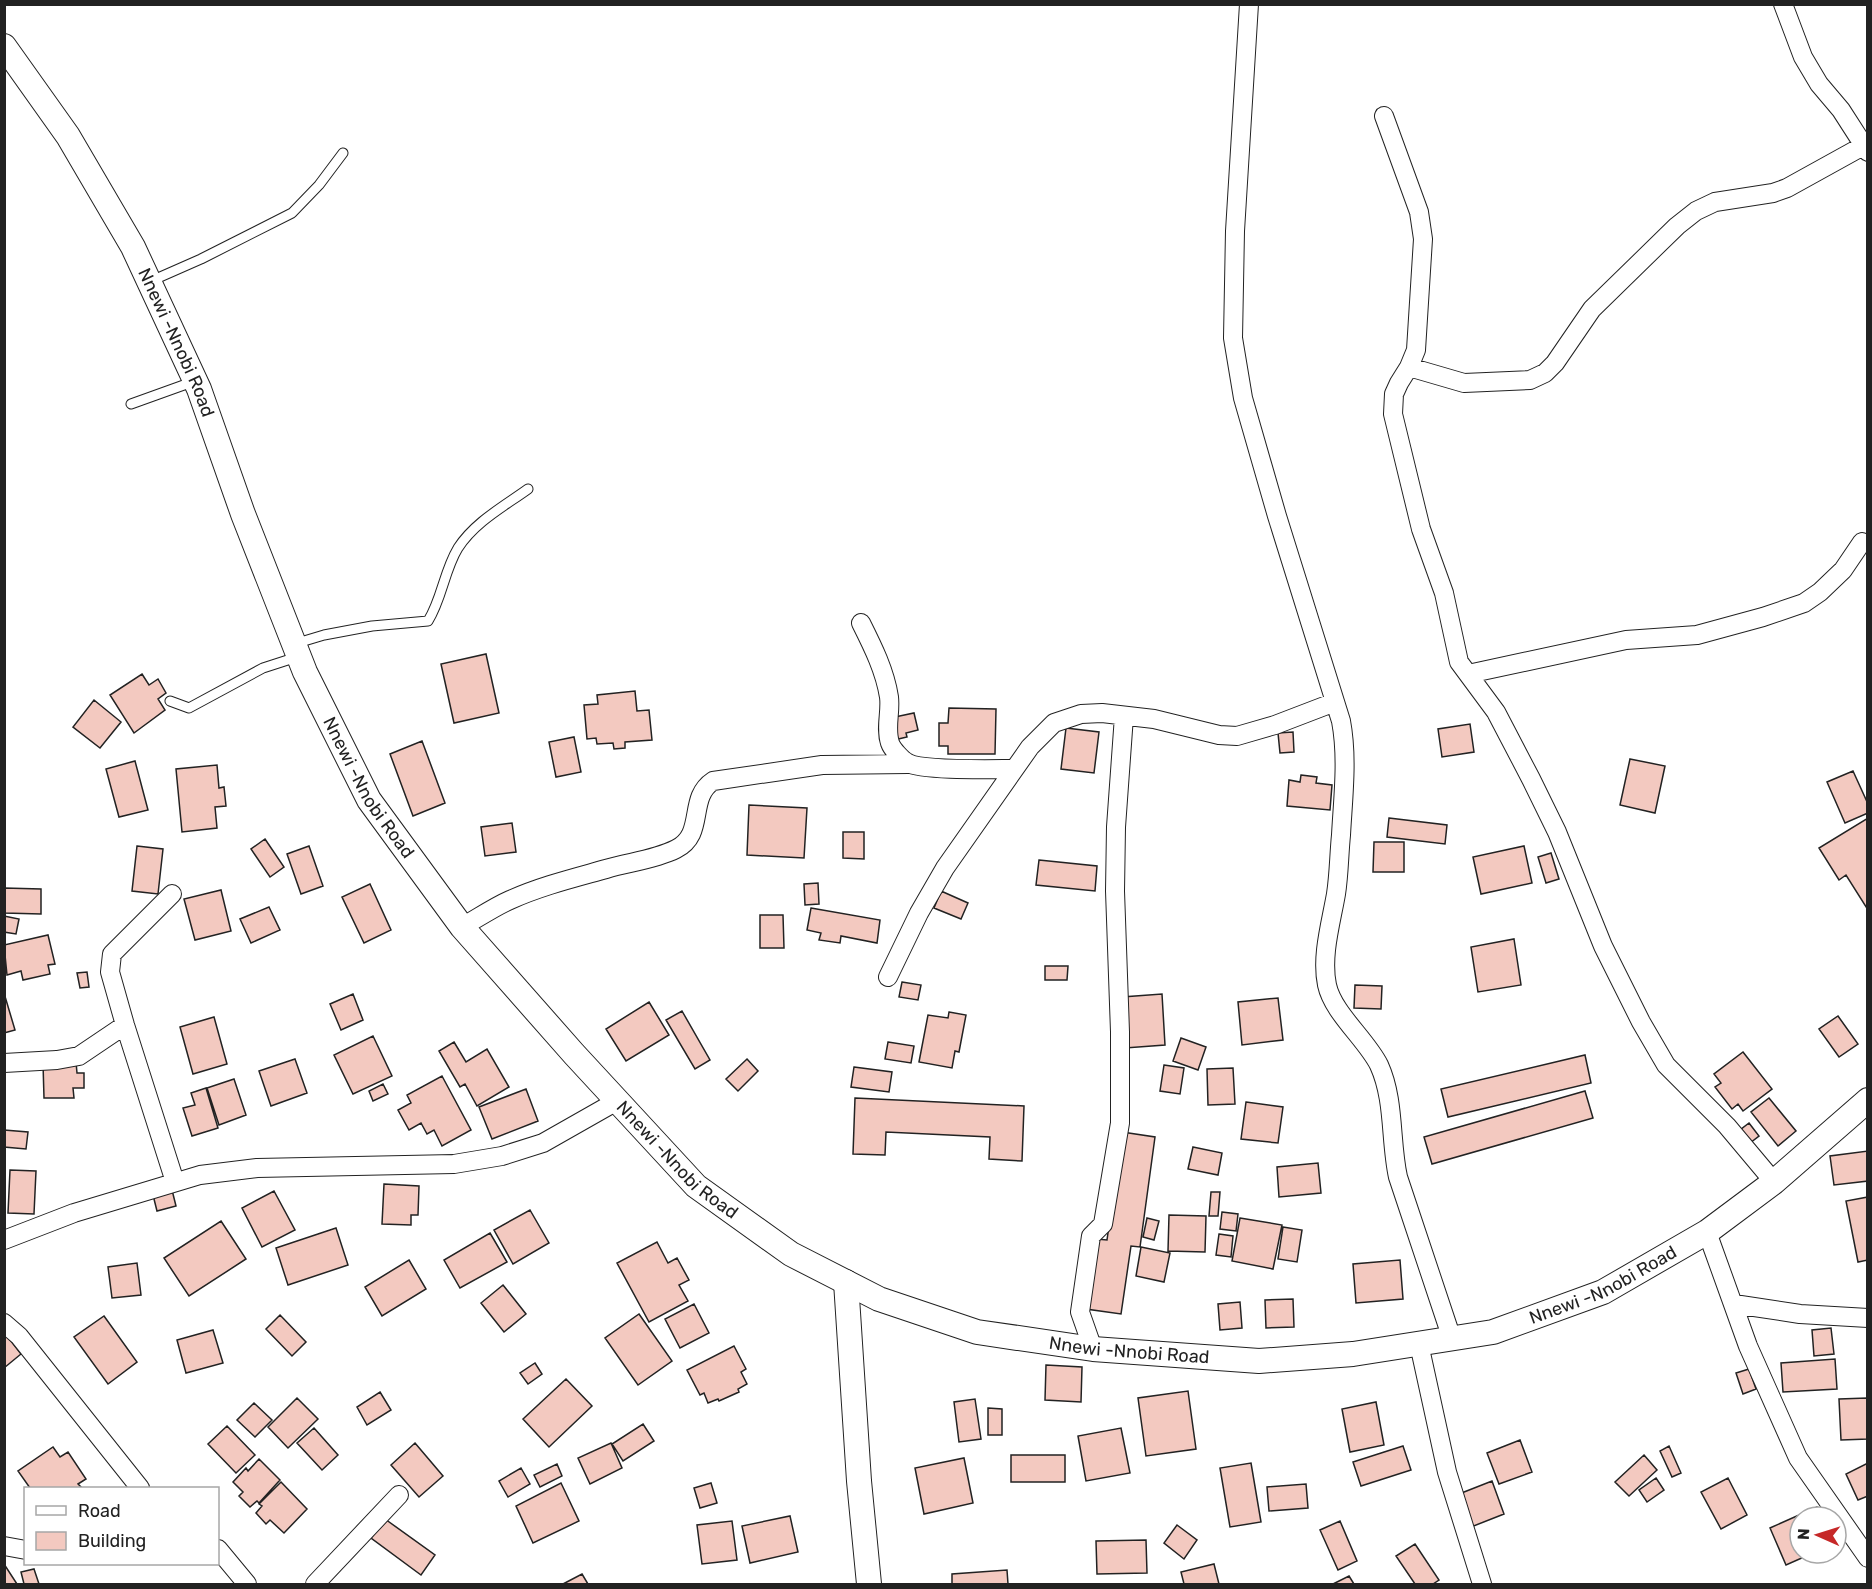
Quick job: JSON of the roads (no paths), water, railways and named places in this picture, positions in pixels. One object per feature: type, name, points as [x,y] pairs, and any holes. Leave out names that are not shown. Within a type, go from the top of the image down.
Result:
[{"type":"main road","name":"Nnewi -Nnobi Road","points":[[4,46],[68,136],[133,247],[195,381],[243,514],[305,672],[369,800],[462,927],[574,1054],[696,1186],[791,1254],[879,1299],[977,1332],[1093,1348],[1259,1361],[1353,1354],[1493,1332],[1603,1292],[1707,1232],[1774,1182],[1868,1100]]},
{"type":"main road","points":[[846,1282],[859,1481],[869,1584]]},
{"type":"street","points":[[1249,4],[1235,231],[1233,338],[1243,398],[1345,742],[1343,806],[1336,891],[1325,958],[1327,986],[1335,1004],[1378,1065],[1388,1093],[1394,1160],[1398,1178],[1452,1339]]},
{"type":"street","points":[[1409,367],[1464,383],[1530,380],[1545,373],[1555,363],[1592,309],[1677,226],[1696,211],[1715,202],[1773,193],[1787,188],[1865,149],[1841,110],[1819,84],[1803,57],[1784,4]]},
{"type":"street","points":[[1384,116],[1419,212],[1423,239],[1416,350],[1394,394],[1394,414],[1421,529],[1444,593],[1460,662],[1496,712],[1532,779],[1557,832],[1603,946],[1641,1022],[1666,1065],[1727,1126],[1774,1182]]},
{"type":"street","points":[[1468,674],[1626,640],[1697,635],[1763,617],[1804,603],[1820,592],[1843,570],[1862,542]]},
{"type":"street","points":[[861,623],[878,657],[889,698],[887,723],[890,744],[908,764]]},
{"type":"street","points":[[888,977],[919,912],[945,868],[1030,747],[1054,723],[1081,714],[1102,713],[1154,720],[1219,735],[1237,736],[1275,726],[1335,702]]},
{"type":"street","points":[[1093,1348],[1080,1312],[1091,1236],[1103,1224],[1120,1123],[1116,859],[1124,716]]},
{"type":"street","points":[[462,927],[520,896],[677,849],[688,841],[704,787],[714,781],[822,765],[908,764],[924,767],[1014,769]]},
{"type":"street","points":[[172,894],[112,954],[110,972],[175,1182]]},
{"type":"street","points":[[4,1063],[57,1060],[79,1056],[125,1025]]},
{"type":"street","points":[[4,1240],[74,1213],[200,1175],[257,1168],[454,1164],[502,1156],[543,1143],[617,1101]]},
{"type":"street","points":[[1707,1232],[1748,1346],[1798,1458],[1868,1558]]},
{"type":"street","points":[[1734,1304],[1800,1314],[1868,1318]]},
{"type":"street","points":[[4,1323],[19,1336],[139,1487]]},
{"type":"street","points":[[1419,1344],[1447,1473],[1482,1584]]},
{"type":"street","points":[[315,1584],[399,1495]]},
{"type":"street","points":[[4,1546],[24,1550]]},
{"type":"street","points":[[219,1550],[247,1584]]},
{"type":"lane","points":[[149,282],[201,259],[292,213],[319,185],[343,153]]},
{"type":"lane","points":[[131,404],[195,381]]},
{"type":"lane","points":[[170,700],[189,708],[324,635],[372,626],[428,621],[434,612],[441,586],[457,549],[476,525],[528,489]]}]
